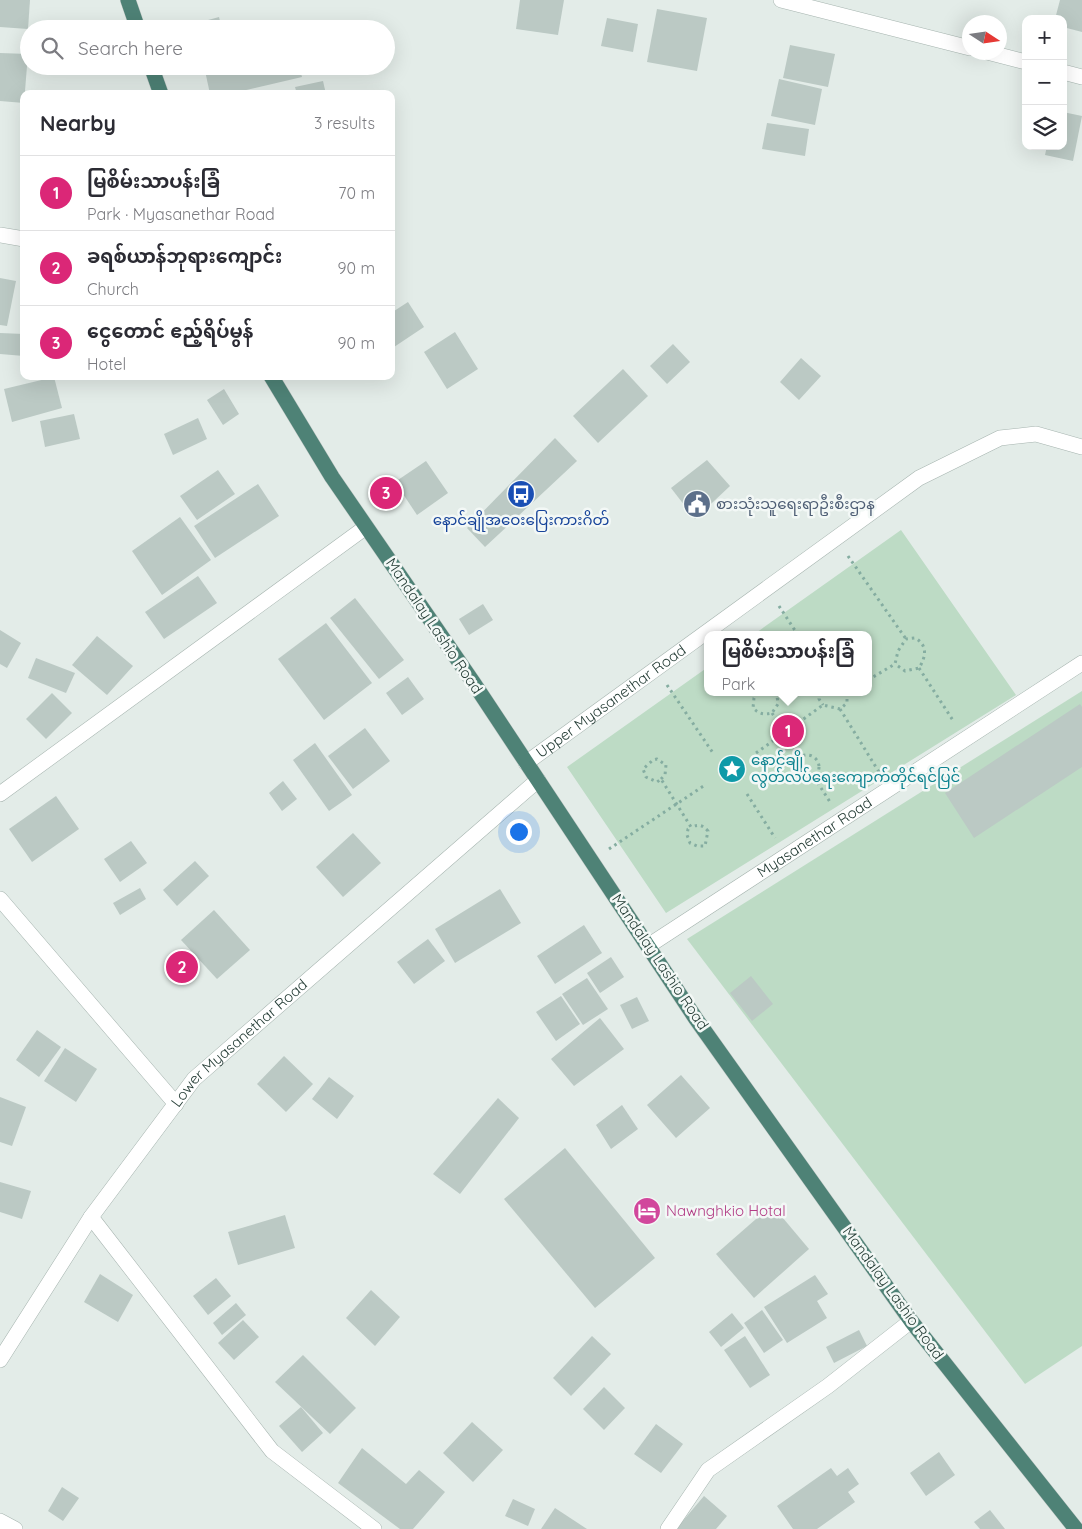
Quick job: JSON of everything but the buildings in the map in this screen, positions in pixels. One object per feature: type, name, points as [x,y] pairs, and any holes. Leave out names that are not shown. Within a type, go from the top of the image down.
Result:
[{"type":"highway","points":[[128,0],[135,20]]},
{"type":"highway","points":[[154,75],[160,90]]},
{"type":"highway","name":"Mandalay Lashio Road","points":[[274,380],[332,477],[526,762],[696,1019],[911,1321],[1076,1529]]},
{"type":"street","points":[[785,0],[962,46]]},
{"type":"street","points":[[1007,57],[1022,61]]},
{"type":"street","points":[[1067,73],[1082,77]]},
{"type":"street","points":[[0,235],[20,238]]},
{"type":"street","name":"Upper Myasanethar Road","points":[[708,631],[919,478],[1000,438],[1036,434],[1082,447]]},
{"type":"street","points":[[0,794],[366,527]]},
{"type":"street","name":"Upper Myasanethar Road","points":[[526,762],[704,634]]},
{"type":"street","name":"Myasanethar Road","points":[[648,946],[1082,663]]},
{"type":"street","name":"Lower Myasanethar Road","points":[[0,1359],[91,1217],[194,1079],[538,780]]},
{"type":"street","points":[[0,899],[176,1104]]},
{"type":"street","points":[[91,1217],[272,1451],[374,1529]]},
{"type":"street","points":[[668,1529],[708,1470],[828,1386],[911,1321]]},
{"type":"street","points":[[0,1521],[15,1529]]},
{"type":"path","points":[[836,538],[906,639]]},
{"type":"path","points":[[767,587],[795,631]]},
{"type":"path","points":[[872,678],[895,664],[898,651],[906,639],[915,638],[922,642],[925,651],[924,660],[919,668],[905,671],[895,664]]},
{"type":"path","points":[[919,668],[966,739]]},
{"type":"path","points":[[657,669],[713,753]]},
{"type":"path","points":[[755,696],[753,708],[758,713],[772,713]]},
{"type":"path","points":[[772,713],[778,704],[777,696]]},
{"type":"path","points":[[819,696],[819,699],[823,705],[840,709],[889,790]]},
{"type":"path","points":[[840,709],[847,703],[848,696]]},
{"type":"path","points":[[756,753],[823,705]]},
{"type":"path","points":[[772,713],[801,757]]},
{"type":"path","points":[[807,754],[814,756],[818,760],[818,773],[814,777],[805,779],[797,776],[793,770],[795,761],[801,757],[807,754]]},
{"type":"path","points":[[657,759],[666,765],[665,775],[661,779],[656,782],[646,777],[643,769],[653,760],[657,759]]},
{"type":"path","points":[[814,777],[841,820]]},
{"type":"path","points":[[661,779],[691,827]]},
{"type":"path","points":[[591,860],[705,785]]},
{"type":"path","points":[[747,794],[786,856]]},
{"type":"path","points":[[699,825],[708,832],[705,846],[697,846],[690,843],[687,836],[691,827],[699,825]]},
{"type":"green space","points":[[901,530],[1016,695],[666,913],[567,767],[704,670],[704,696],[872,696],[872,631],[759,631]]},
{"type":"green space","points":[[1082,691],[1082,1346],[1025,1384],[687,939]]},
{"type":"place","name":"ငွေတောင် ဧည့်ရိပ်မွန်","points":[[386,493]]},
{"type":"place","name":"နောင်ချိုအဝေးပြေးကားဂိတ်","points":[[521,494]]},
{"type":"place","name":"စားသုံးသူရေးရာဦးစီးဌာန","points":[[697,504]]},
{"type":"place","name":"မြစိမ်းသာပန်းခြံ","points":[[788,731]]},
{"type":"place","name":"နောင်ချို လွတ်လပ်ရေးကျောက်တိုင်ရင်ပြင်","points":[[732,769]]},
{"type":"place","name":"ခရစ်ယာန်ဘုရားကျောင်း","points":[[182,967]]},
{"type":"place","name":"Nawnghkio Hotal","points":[[647,1211]]}]
